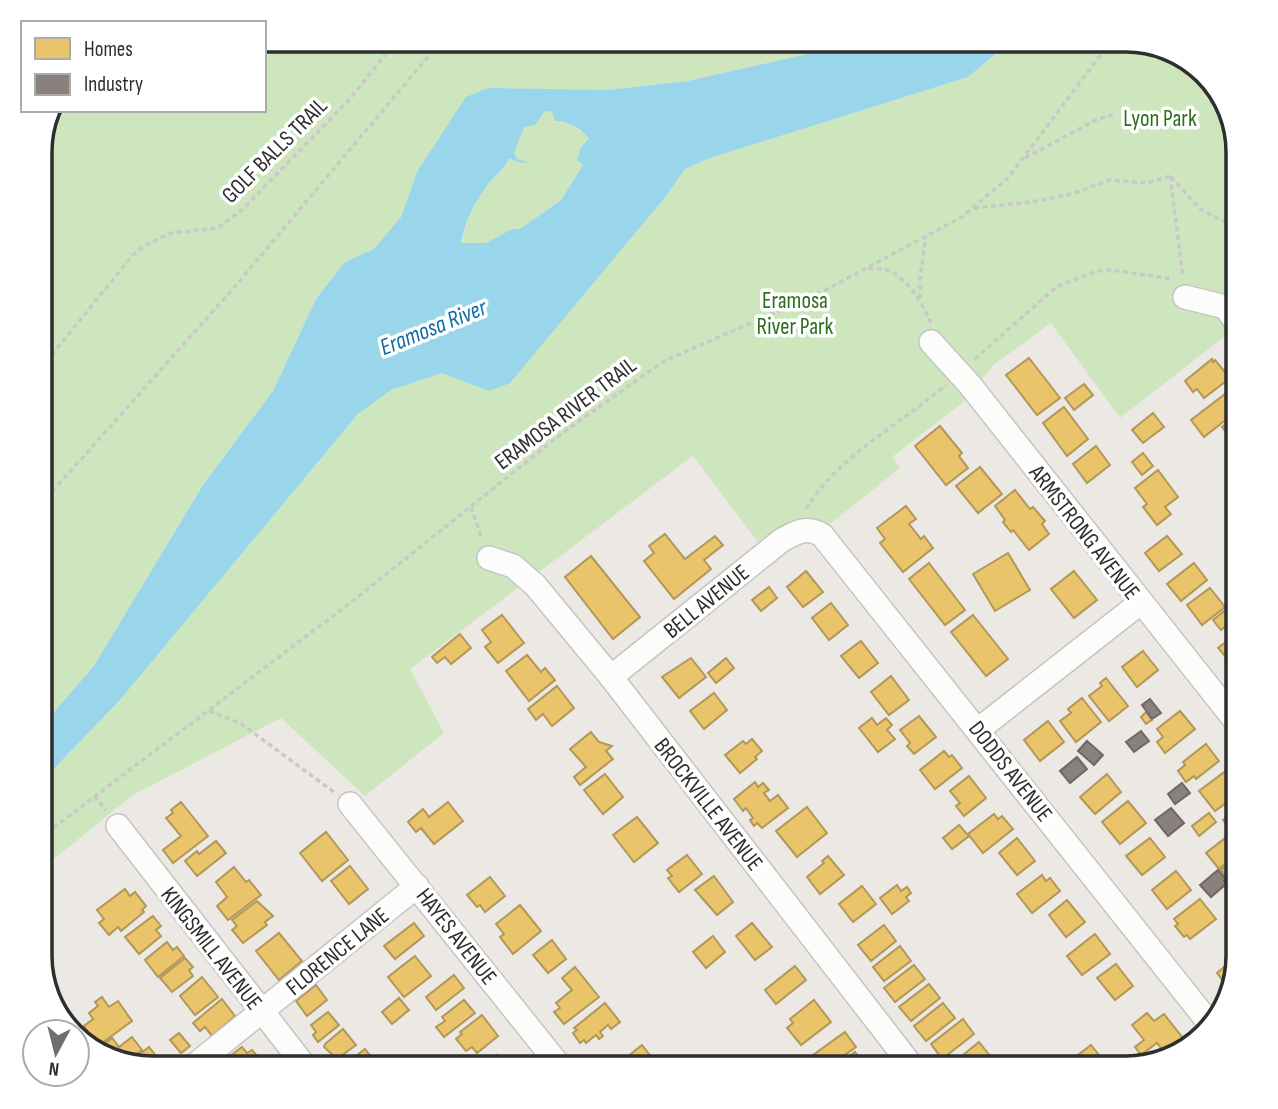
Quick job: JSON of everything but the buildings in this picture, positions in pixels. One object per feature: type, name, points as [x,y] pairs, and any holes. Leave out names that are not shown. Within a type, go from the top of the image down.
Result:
[{"type":"street","points":[[1185,297],[1226,308]]},
{"type":"street","name":"ARMSTRONG AVENUE","points":[[931,342],[959,373],[1226,709]]},
{"type":"street","name":"BELL AVENUE","points":[[611,677],[782,540],[804,529]]},
{"type":"street","name":"DODDS AVENUE","points":[[804,529],[814,530],[822,535],[1204,1017]]},
{"type":"street","name":"BROCKVILLE AVENUE","points":[[489,558],[513,566],[535,585],[611,677],[904,1056]]},
{"type":"street","points":[[978,730],[1140,603]]},
{"type":"street","name":"HAYES AVENUE","points":[[350,804],[552,1056]]},
{"type":"street","name":"KINGSMILL AVENUE","points":[[118,826],[297,1056]]},
{"type":"street","name":"FLORENCE LANE","points":[[206,1056],[417,886]]},
{"type":"path","name":"GOLF BALLS TRAIL","points":[[53,352],[133,255],[146,244],[171,233],[217,228],[242,210],[349,100],[387,52]]},
{"type":"path","points":[[53,490],[232,290],[432,52]]},
{"type":"path","name":"ERAMOSA RIVER TRAIL","points":[[53,828],[354,600],[565,431],[664,361],[818,294],[962,217],[1008,178],[1103,52]]},
{"type":"path","points":[[1024,159],[1094,121],[1114,114]]},
{"type":"path","points":[[972,208],[1031,202],[1072,194],[1110,180],[1147,183],[1170,176]]},
{"type":"path","points":[[1170,176],[1200,209],[1226,223]]},
{"type":"path","points":[[804,529],[806,510],[817,491],[858,453],[918,409],[1056,287],[1097,271],[1110,270],[1183,281],[1170,176]]},
{"type":"path","points":[[920,300],[926,236]]},
{"type":"path","points":[[866,268],[887,270],[920,300],[934,329],[931,342]]},
{"type":"path","points":[[471,507],[489,558]]},
{"type":"path","points":[[208,710],[240,723],[350,804]]},
{"type":"green space","points":[[266,52],[816,52],[688,81],[607,90],[488,88],[417,172],[401,217],[374,249],[345,262],[316,299],[273,391],[203,485],[94,666],[53,713],[53,146],[62,112],[266,112]]},
{"type":"green space","name":"Eramosa River Park","points":[[998,52],[1125,52],[1157,58],[1191,77],[1212,103],[1224,133],[1226,335],[1120,418],[1051,323],[993,365],[966,400],[892,457],[900,468],[830,524],[809,518],[792,521],[760,545],[693,456],[410,669],[444,733],[365,796],[281,718],[133,795],[53,860],[53,770],[120,700],[358,414],[391,390],[442,373],[666,196],[685,169],[710,158],[968,77]]},
{"type":"green space","points":[[545,111],[552,112],[586,135],[589,140],[581,147],[583,165],[561,200],[520,229],[512,229],[486,243],[461,243],[479,197],[509,157],[517,162],[524,161],[517,160],[514,153],[524,127],[535,125]]},
{"type":"water","name":"Eramosa River","points":[[816,52],[998,52],[968,77],[710,158],[685,169],[666,196],[510,383],[489,391],[442,373],[391,390],[358,414],[120,700],[53,770],[53,713],[94,666],[203,485],[273,391],[316,299],[345,262],[374,249],[401,217],[417,172],[466,97],[488,88],[607,90],[688,81]],"holes":[[[545,111],[552,112],[555,121],[574,126],[589,139],[581,147],[577,160],[583,165],[561,200],[520,229],[512,229],[486,243],[461,243],[475,204],[509,158],[517,162],[531,163],[517,159],[514,153],[524,127],[535,125]]]},
{"type":"park label","name":"Lyon Park","points":[[1160,118]]}]
